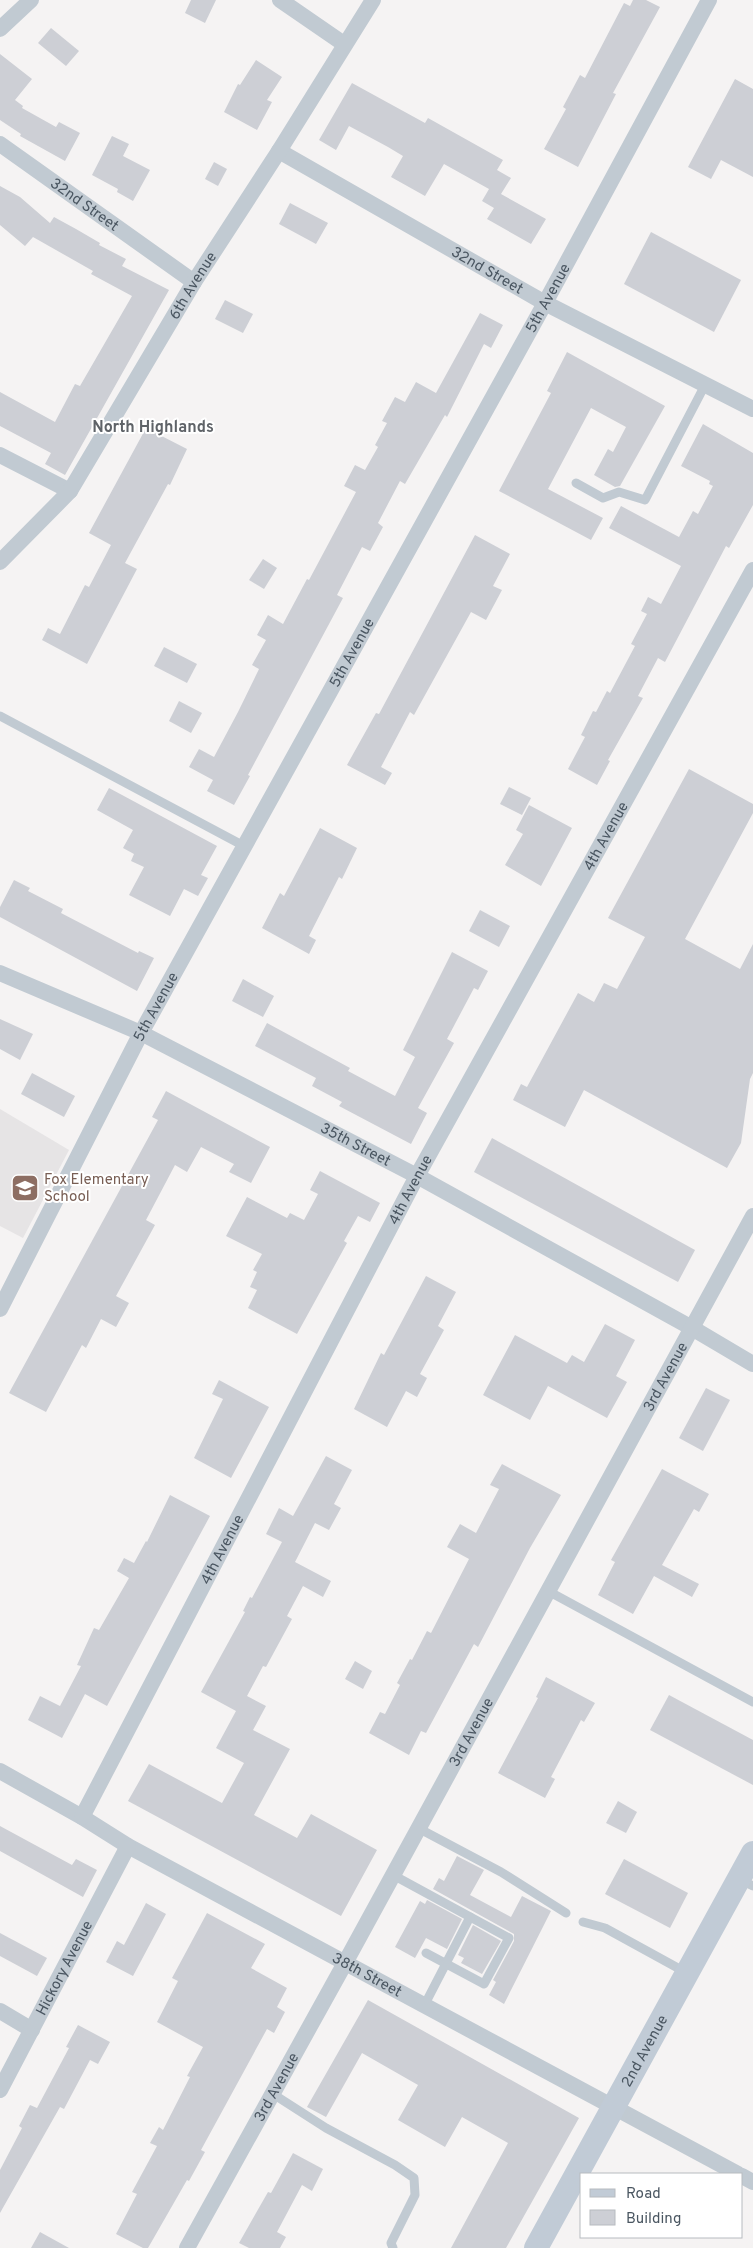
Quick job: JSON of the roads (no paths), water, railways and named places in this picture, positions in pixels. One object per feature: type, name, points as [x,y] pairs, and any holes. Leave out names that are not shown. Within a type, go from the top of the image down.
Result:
[{"type":"main road","name":"2nd Avenue","points":[[536,2248],[687,1973],[746,1883],[753,1853]]},
{"type":"street","points":[[0,28],[31,0]]},
{"type":"street","points":[[280,0],[344,44]]},
{"type":"street","name":"6th Avenue","points":[[0,562],[70,491],[194,282],[279,151],[373,0]]},
{"type":"street","name":"5th Avenue","points":[[0,1309],[141,1032],[545,303],[709,0]]},
{"type":"street","name":"32nd Street","points":[[0,144],[194,282]]},
{"type":"street","name":"32nd Street","points":[[279,151],[545,303],[753,409]]},
{"type":"street","points":[[0,455],[70,491]]},
{"type":"street","name":"4th Avenue","points":[[82,1817],[417,1176],[753,570]]},
{"type":"street","name":"35th Street","points":[[0,974],[141,1032],[417,1176],[692,1328],[753,1364]]},
{"type":"street","name":"3rd Avenue","points":[[187,2248],[753,1216]]},
{"type":"street","name":"38th Street","points":[[0,1771],[82,1817],[128,1846],[736,2173]]},
{"type":"street","name":"Hickory Avenue","points":[[0,2090],[128,1846]]},
{"type":"street","points":[[0,2011],[32,2030]]},
{"type":"lane","points":[[576,483],[603,498],[619,492],[645,500],[705,385]]},
{"type":"lane","points":[[0,716],[244,846]]},
{"type":"lane","points":[[548,1591],[753,1702]]},
{"type":"lane","points":[[418,1828],[501,1872],[566,1913]]},
{"type":"lane","points":[[393,1875],[509,1938],[484,1984],[426,1954]]},
{"type":"lane","points":[[424,2006],[470,1917]]},
{"type":"lane","points":[[583,1922],[604,1928],[687,1973]]},
{"type":"lane","points":[[272,2094],[326,2128],[395,2165],[414,2178],[415,2195],[391,2243],[393,2248]]},
{"type":"place","name":"Fox Elementary School","points":[[25,1188]]},
{"type":"district","name":"North Highlands","points":[[153,426]]}]
